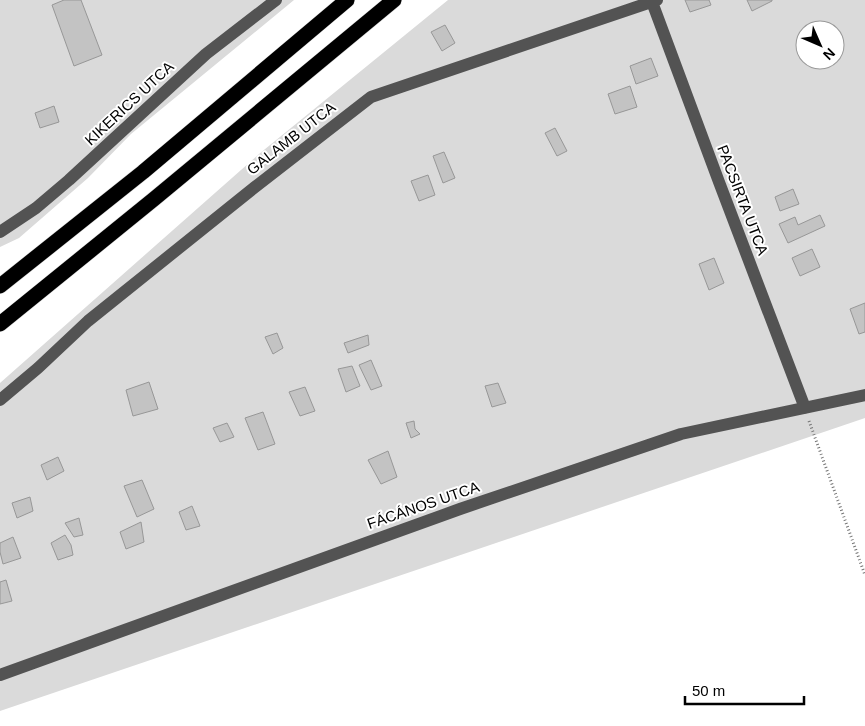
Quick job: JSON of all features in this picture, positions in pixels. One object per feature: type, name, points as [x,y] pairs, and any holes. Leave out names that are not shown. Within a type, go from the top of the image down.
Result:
[{"type":"highway","points":[[0,286],[143,172],[347,0]]},
{"type":"highway","points":[[0,324],[177,181],[394,0]]},
{"type":"street","name":"KIKERICS UTCA","points":[[2,232],[36,208],[69,180],[206,54],[276,0]]},
{"type":"street","name":"GALAMB UTCA","points":[[0,400],[96,315],[255,187],[371,97],[655,1]]},
{"type":"street","name":"PACSIRTA UTCA","points":[[655,1],[718,182],[805,408]]},
{"type":"street","name":"FÁCÁNOS UTCA","points":[[0,675],[451,512],[681,434],[865,395]]},
{"type":"path","points":[[805,408],[865,575]]},
{"type":"shaded area","points":[[0,0],[294,0],[131,134],[88,178],[19,238],[0,247]]},
{"type":"shaded area","points":[[448,0],[865,0],[865,418],[0,711],[0,383],[259,154]]},
{"type":"building","points":[[64,0],[81,0],[102,55],[74,66],[52,5]]},
{"type":"building","points":[[685,0],[709,0],[711,5],[690,12]]},
{"type":"building","points":[[747,0],[772,0],[772,1],[752,11]]},
{"type":"building","points":[[445,25],[455,43],[442,51],[431,32]]},
{"type":"building","points":[[651,58],[658,76],[636,84],[630,66]]},
{"type":"building","points":[[630,86],[637,107],[615,114],[608,94]]},
{"type":"building","points":[[54,106],[59,122],[40,128],[35,113]]},
{"type":"building","points":[[555,128],[567,151],[557,156],[545,133]]},
{"type":"building","points":[[444,152],[455,178],[443,183],[433,156]]},
{"type":"building","points":[[428,175],[435,195],[419,201],[411,181]]},
{"type":"building","points":[[793,189],[799,204],[780,211],[775,197]]},
{"type":"building","points":[[820,215],[825,226],[788,243],[779,224],[795,217],[798,225]]},
{"type":"building","points":[[812,249],[820,267],[800,276],[792,258]]},
{"type":"building","points":[[714,258],[724,283],[709,290],[699,264]]},
{"type":"building","points":[[865,303],[865,332],[859,334],[850,309]]},
{"type":"building","points":[[277,333],[283,348],[273,354],[265,337]]},
{"type":"building","points":[[368,335],[369,345],[348,353],[344,343]]},
{"type":"building","points":[[371,360],[382,386],[371,390],[359,365]]},
{"type":"building","points":[[352,366],[360,386],[346,392],[338,369]]},
{"type":"building","points":[[149,382],[158,409],[133,416],[126,390]]},
{"type":"building","points":[[498,383],[506,403],[492,407],[485,386]]},
{"type":"building","points":[[305,387],[315,411],[300,416],[289,392]]},
{"type":"building","points":[[263,412],[275,444],[258,450],[245,418]]},
{"type":"building","points":[[414,421],[415,429],[420,434],[411,438],[406,423]]},
{"type":"building","points":[[227,423],[234,437],[220,442],[213,428]]},
{"type":"building","points":[[388,451],[397,477],[381,484],[368,460]]},
{"type":"building","points":[[58,457],[64,471],[47,480],[41,465]]},
{"type":"building","points":[[142,480],[154,509],[137,517],[124,486]]},
{"type":"building","points":[[30,497],[33,511],[17,518],[12,503]]},
{"type":"building","points":[[192,506],[200,526],[186,530],[179,512]]},
{"type":"building","points":[[79,518],[83,535],[74,537],[65,523]]},
{"type":"building","points":[[141,522],[144,542],[126,549],[120,532]]},
{"type":"building","points":[[65,535],[71,545],[73,555],[58,560],[51,543]]},
{"type":"building","points":[[13,537],[21,558],[3,564],[0,543]]},
{"type":"building","points":[[6,580],[12,601],[0,604],[0,582]]}]
